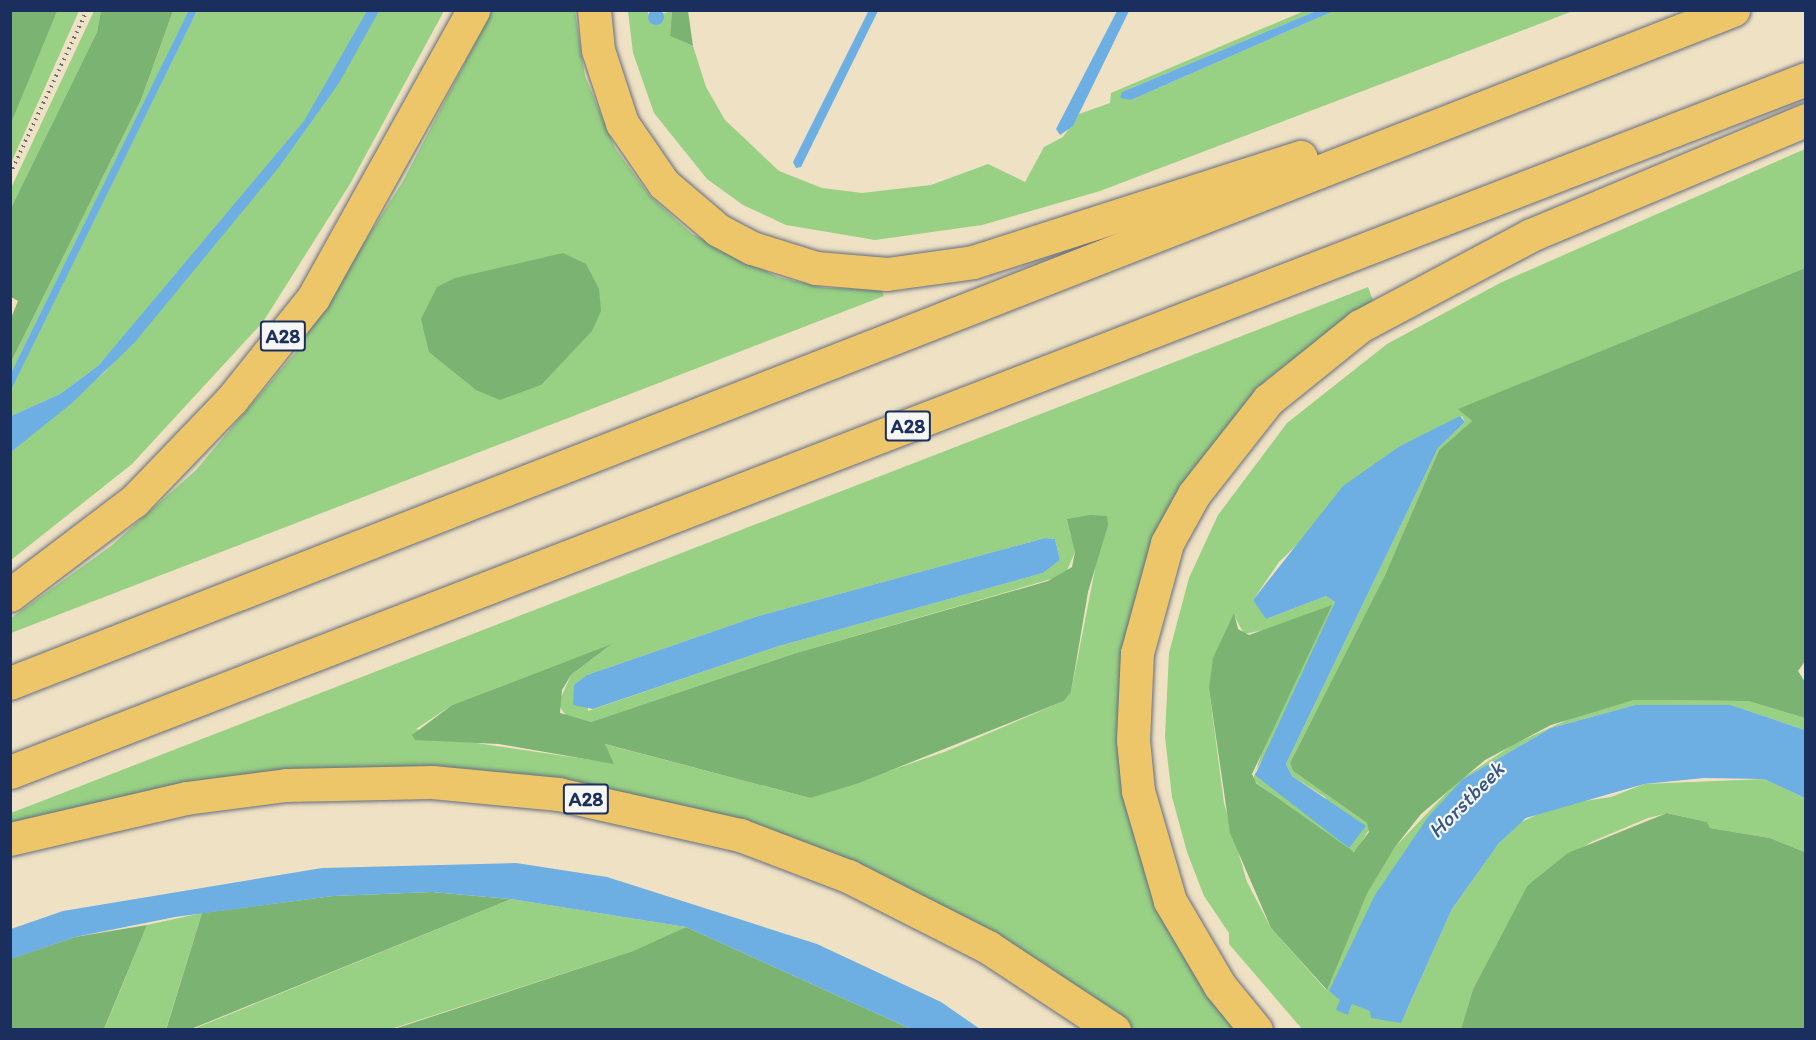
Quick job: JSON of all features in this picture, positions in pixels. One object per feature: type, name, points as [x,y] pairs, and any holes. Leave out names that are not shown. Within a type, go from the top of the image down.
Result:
[{"type":"highway","name":"A28","points":[[10,595],[134,501],[232,399],[313,298],[473,10]]},
{"type":"highway","points":[[594,10],[598,50],[622,123],[664,184],[718,230],[752,248],[847,272],[887,274],[973,262],[1620,54]]},
{"type":"highway","points":[[10,683],[1733,10]]},
{"type":"highway","name":"A28","points":[[10,772],[1806,79]]},
{"type":"highway","points":[[1256,1029],[1220,986],[1170,900],[1138,791],[1132,740],[1137,653],[1167,543],[1194,494],[1268,400],[1380,313],[1531,235],[1806,120]]},
{"type":"highway","name":"A28","points":[[10,839],[186,798],[286,785],[432,782],[558,794],[740,835],[848,876],[988,947],[1114,1029]]},
{"type":"path","points":[[10,174],[87,10]]},
{"type":"green space","points":[[10,11],[57,11],[11,123]]},
{"type":"green space","points":[[11,11],[79,11],[11,163]]},
{"type":"green space","points":[[94,11],[101,11],[97,32],[11,208],[11,188]]},
{"type":"green space","points":[[101,11],[173,11],[141,100],[11,362],[11,318],[18,301],[11,297],[11,208],[97,32]]},
{"type":"green space","points":[[173,11],[189,11],[11,373],[11,362],[141,100]]},
{"type":"green space","points":[[197,11],[444,11],[350,184],[263,322],[132,464],[11,560],[11,452],[106,371],[148,309],[99,365],[60,394],[11,416],[10,390]]},
{"type":"green space","points":[[492,11],[575,11],[585,76],[615,148],[650,196],[692,234],[778,277],[825,288],[881,289],[884,296],[11,633],[11,618],[111,546],[196,470],[295,353],[403,181]]},
{"type":"green space","points":[[628,11],[648,11],[648,18],[672,11],[670,36],[693,46],[706,87],[725,120],[779,171],[822,188],[862,193],[931,185],[988,164],[1025,182],[1044,147],[1063,137],[1079,114],[1110,103],[1111,93],[1304,11],[1316,11],[1122,92],[1131,100],[1334,11],[1573,11],[1100,191],[982,225],[875,240],[786,225],[743,205],[707,179],[654,113],[633,53]]},
{"type":"green space","points":[[672,11],[688,11],[693,46],[670,36]]},
{"type":"green space","points":[[1805,149],[1805,268],[1459,409],[1472,421],[1439,450],[1385,575],[1290,763],[1293,771],[1367,823],[1369,830],[1356,851],[1348,852],[1253,780],[1255,772],[1349,848],[1325,797],[1292,776],[1286,764],[1438,448],[1465,422],[1462,416],[1400,446],[1279,562],[1253,600],[1269,618],[1326,596],[1335,602],[1286,718],[1256,770],[1264,745],[1264,630],[1244,634],[1234,615],[1209,689],[1224,803],[1247,882],[1271,928],[1326,990],[1367,894],[1395,847],[1457,782],[1514,744],[1585,712],[1634,700],[1748,701],[1805,718],[1805,730],[1731,705],[1635,705],[1551,728],[1463,779],[1340,1000],[1348,1015],[1352,1004],[1406,1012],[1452,909],[1499,843],[1513,826],[1558,805],[1611,797],[1644,784],[1764,779],[1805,798],[1805,852],[1770,838],[1710,828],[1706,822],[1668,813],[1648,818],[1591,842],[1527,886],[1473,989],[1461,1029],[1302,1029],[1229,944],[1229,933],[1204,896],[1187,852],[1172,797],[1165,737],[1169,653],[1189,578],[1218,515],[1287,423],[1387,344],[1500,283]]},
{"type":"green space","points":[[563,253],[586,264],[599,289],[601,311],[592,331],[541,385],[500,400],[476,390],[429,352],[421,319],[437,287],[455,278]]},
{"type":"green space","points":[[1805,268],[1806,660],[1798,671],[1805,682],[1805,718],[1748,701],[1634,700],[1551,725],[1485,760],[1421,814],[1395,847],[1367,894],[1327,990],[1271,928],[1230,833],[1209,689],[1213,658],[1234,613],[1238,629],[1249,635],[1332,605],[1252,774],[1256,783],[1354,852],[1369,832],[1367,823],[1293,771],[1290,763],[1385,575],[1439,450],[1472,421],[1458,409]]},
{"type":"green space","points":[[1368,287],[1373,300],[1266,380],[1190,473],[1121,752],[1241,1029],[1134,1029],[975,926],[526,777],[11,826],[11,813]],"holes":[[[1045,538],[1055,539],[1060,560],[1043,573],[779,646],[588,711],[587,675],[755,617]],[[1075,552],[1097,559],[1071,692],[1064,701],[947,751],[810,798],[604,744],[613,763],[449,739],[416,729],[452,705],[611,645],[571,675],[558,704],[567,717],[591,722],[796,653],[1065,575]]]},
{"type":"green space","points":[[1090,515],[1107,516],[1108,525],[1088,592],[1071,692],[1064,701],[859,783],[810,798],[605,744],[614,764],[499,744],[415,740],[412,735],[452,705],[612,644],[571,675],[562,690],[560,713],[591,722],[796,653],[1048,581],[1072,567],[1075,552],[1067,519]]},
{"type":"green space","points":[[1667,813],[1707,822],[1710,828],[1770,838],[1805,852],[1805,1029],[1461,1029],[1473,989],[1527,886],[1568,853]]},
{"type":"green space","points":[[432,892],[511,899],[191,1029],[166,1030],[202,913],[333,896]]},
{"type":"green space","points":[[511,899],[686,927],[633,951],[391,1029],[191,1030]]},
{"type":"green space","points":[[202,913],[166,1029],[104,1030],[147,925]]},
{"type":"green space","points":[[147,925],[104,1029],[11,1029],[10,959],[75,937]]},
{"type":"green space","points":[[686,927],[911,1029],[391,1030],[633,951]]},
{"type":"water","points":[[653,9],[659,9],[664,17],[662,23],[653,25],[648,20],[648,14]]},
{"type":"water","points":[[189,10],[197,11],[11,390],[11,373]]},
{"type":"water","points":[[869,10],[878,11],[801,167],[796,168],[793,162]]},
{"type":"water","points":[[367,11],[379,11],[339,83],[279,167],[135,342],[72,403],[11,452],[11,416],[60,394],[99,365],[304,121]]},
{"type":"water","points":[[1117,11],[1129,11],[1073,126],[1060,135],[1056,129]]},
{"type":"water","points":[[1316,11],[1334,11],[1131,100],[1120,98],[1122,92]]},
{"type":"water","points":[[1460,416],[1465,422],[1438,448],[1286,764],[1292,776],[1366,826],[1349,848],[1255,775],[1335,602],[1326,596],[1266,619],[1253,600],[1343,486],[1400,446]]},
{"type":"water","points":[[1045,538],[1055,539],[1060,560],[1043,573],[779,646],[593,709],[573,705],[574,685],[587,675],[755,617]]},
{"type":"water","name":"Horstbeek","points":[[1635,705],[1731,705],[1805,730],[1805,798],[1764,779],[1704,778],[1644,784],[1526,818],[1499,843],[1452,909],[1401,1023],[1371,1018],[1370,1011],[1352,1004],[1348,1015],[1336,1010],[1340,1000],[1329,991],[1375,895],[1428,817],[1463,779],[1551,728]]},
{"type":"water","points":[[516,863],[607,877],[817,944],[941,1002],[980,1029],[911,1029],[686,927],[511,899],[432,892],[333,896],[175,917],[75,937],[11,959],[11,929],[63,911],[322,868]]}]
